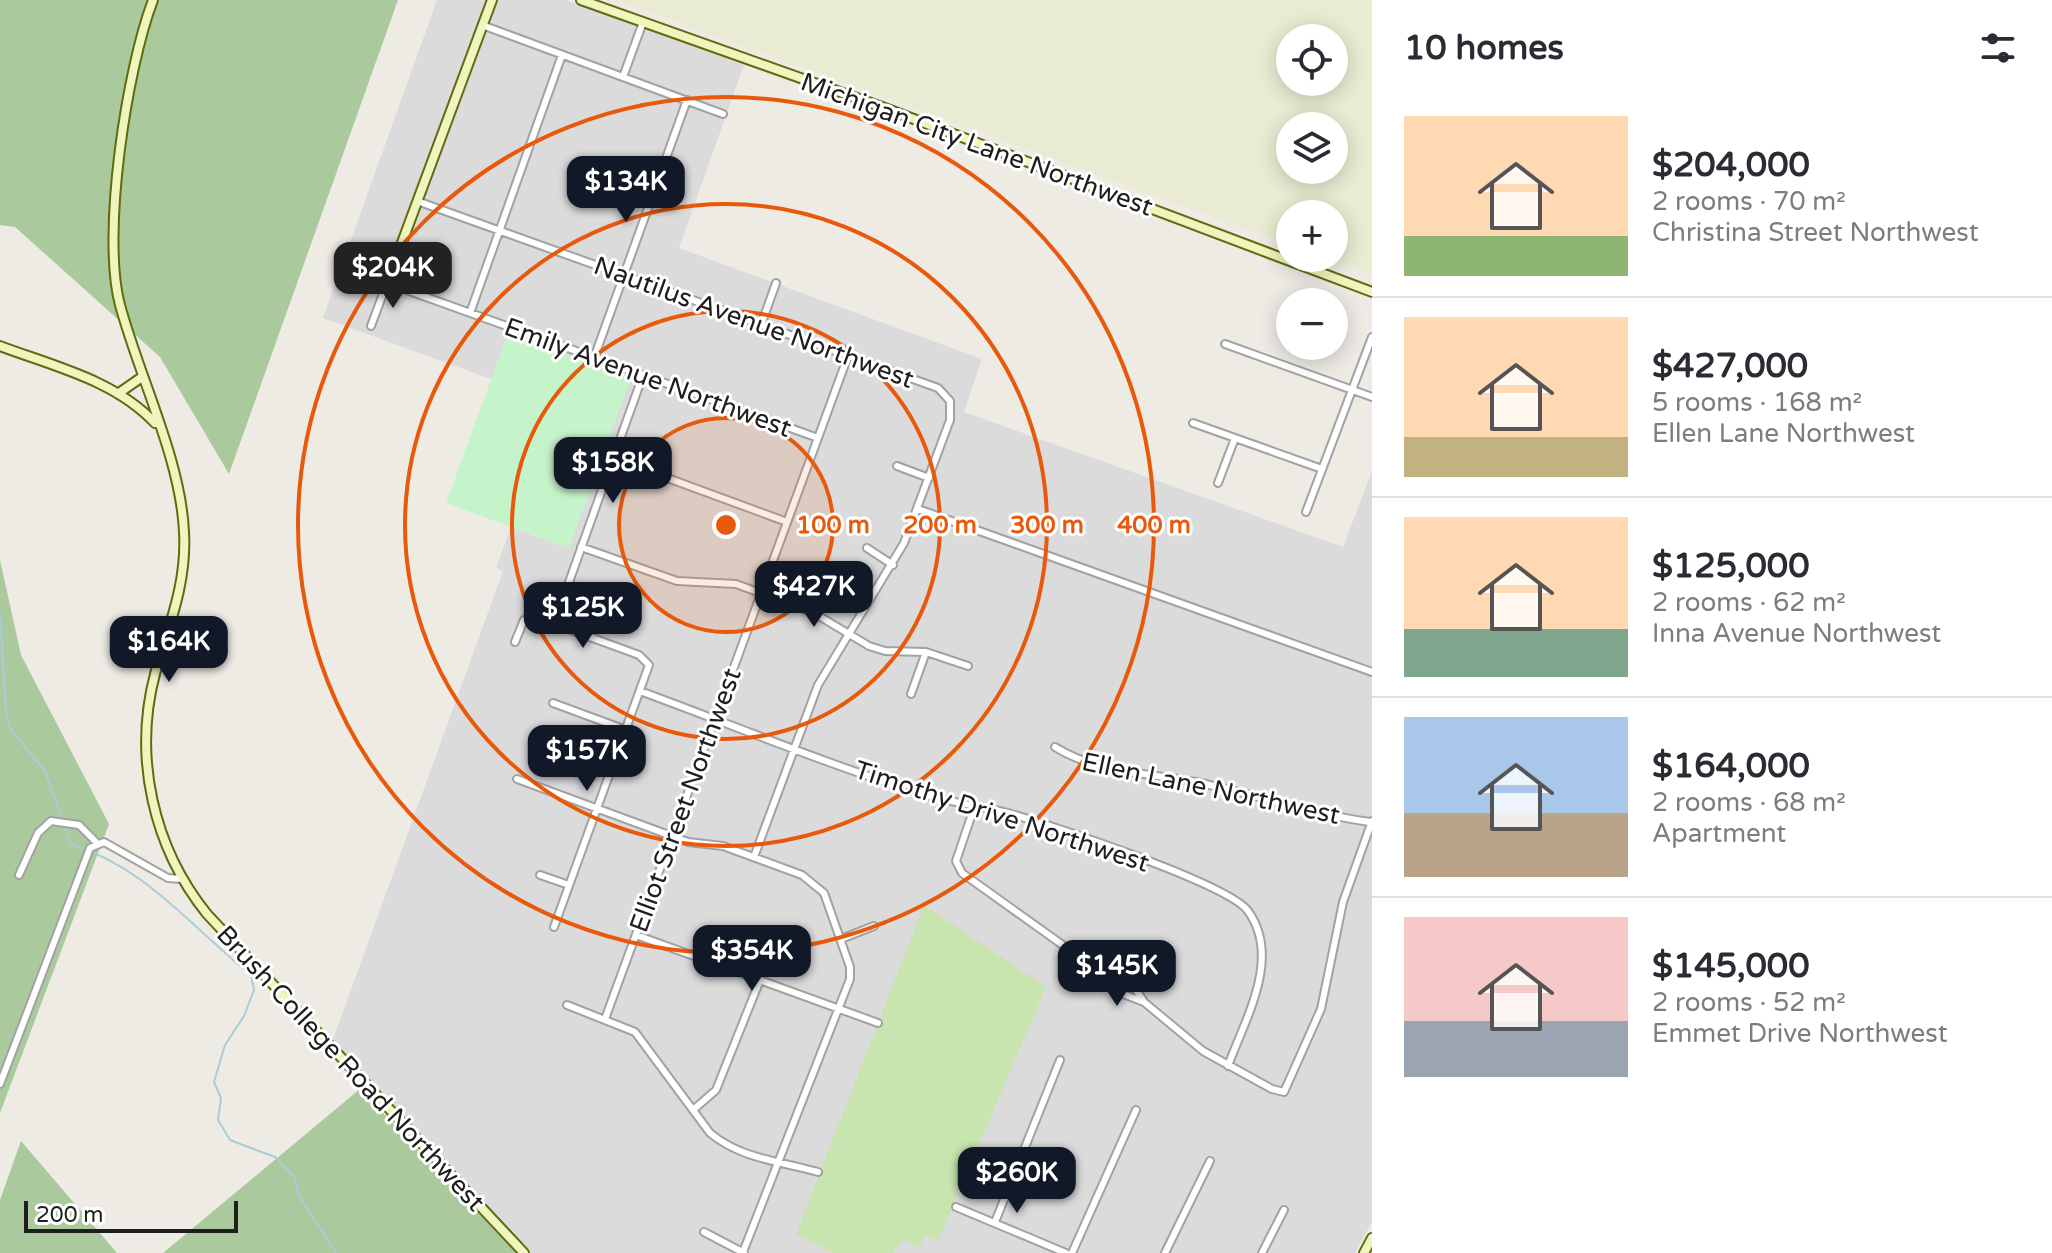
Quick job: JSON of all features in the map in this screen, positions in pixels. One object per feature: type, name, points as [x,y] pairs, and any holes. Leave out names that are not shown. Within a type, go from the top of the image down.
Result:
[{"type":"street","name":"Brush College Road Northwest","points":[[153,0],[131,83],[112,248],[119,301],[183,509],[185,559],[175,614],[150,698],[146,748],[154,809],[182,879],[207,914],[524,1253]]},
{"type":"street","points":[[371,326],[492,0]]},
{"type":"street","name":"Michigan City Lane Northwest","points":[[581,0],[907,117],[1372,292]]},
{"type":"street","points":[[623,77],[643,22]]},
{"type":"street","points":[[482,25],[723,114]]},
{"type":"street","points":[[470,313],[562,55]]},
{"type":"street","points":[[594,358],[687,100]]},
{"type":"street","points":[[605,170],[655,188]]},
{"type":"street","name":"Nautilus Avenue Northwest","points":[[417,201],[938,388],[950,401],[952,410],[929,478]]},
{"type":"street","name":"Emily Avenue Northwest","points":[[387,283],[818,438]]},
{"type":"street","points":[[761,325],[776,283]]},
{"type":"street","points":[[1306,512],[1372,337]]},
{"type":"street","points":[[1225,344],[1372,397]]},
{"type":"street","points":[[0,346],[119,393],[158,427]]},
{"type":"street","name":"Elliot Street Northwest","points":[[605,1019],[848,356]]},
{"type":"street","points":[[554,624],[643,375]]},
{"type":"street","points":[[119,393],[142,377]]},
{"type":"street","points":[[1193,423],[1322,469]]},
{"type":"street","points":[[1218,483],[1235,438]]},
{"type":"street","points":[[613,458],[787,522]]},
{"type":"street","points":[[754,857],[825,669],[893,565],[918,509],[929,478],[897,466]]},
{"type":"street","points":[[918,509],[1372,672]]},
{"type":"street","points":[[581,547],[677,581],[725,581],[761,593],[814,613],[869,646],[885,651],[926,652],[968,666]]},
{"type":"street","points":[[867,548],[893,565]]},
{"type":"street","points":[[515,642],[528,618],[554,624],[647,660],[649,669],[554,927]]},
{"type":"street","points":[[911,694],[926,652]]},
{"type":"street","name":"Timothy Drive Northwest","points":[[640,691],[923,794],[1010,814],[1136,857],[1232,897],[1247,909],[1261,935],[1263,965],[1228,1066]]},
{"type":"street","points":[[553,703],[626,730]]},
{"type":"street","name":"Ellen Lane Northwest","points":[[1055,747],[1089,765],[1199,783],[1340,818],[1371,821]]},
{"type":"street","points":[[517,779],[672,836],[754,857],[814,883],[832,908],[850,979],[743,1253],[704,1232]]},
{"type":"street","points":[[974,808],[957,867],[1115,981],[1123,994],[1144,1002]]},
{"type":"street","points":[[19,875],[38,833],[51,821],[79,825],[97,843],[115,847],[168,878],[182,879]]},
{"type":"street","points":[[1115,981],[1133,985],[1144,1002],[1186,1039],[1228,1066],[1284,1092],[1321,1009],[1334,936],[1371,821]]},
{"type":"street","points":[[0,1084],[88,851],[97,843]]},
{"type":"street","points":[[540,875],[569,885]]},
{"type":"street","points":[[841,939],[874,926]]},
{"type":"street","points":[[636,935],[878,1023]]},
{"type":"street","points":[[693,1110],[716,1090],[760,980]]},
{"type":"street","points":[[567,1005],[635,1032],[710,1133],[733,1150],[818,1172]]},
{"type":"street","points":[[995,1222],[1060,1060]]},
{"type":"street","points":[[956,1207],[1069,1253],[1136,1110]]},
{"type":"street","points":[[1165,1253],[1210,1161]]},
{"type":"street","points":[[1262,1253],[1284,1210]]},
{"type":"street","points":[[1364,1253],[1372,1238]]},
{"type":"shaded area","points":[[437,0],[566,0],[744,65],[679,248],[982,359],[964,412],[1343,547],[1372,471],[1372,1222],[1355,1253],[894,1253],[904,1239],[925,1235],[938,1241],[895,985],[797,1233],[833,1253],[529,1253],[332,1042],[503,571],[496,568],[511,527],[568,548],[509,333],[491,379],[323,318]]},
{"type":"green space","points":[[0,0],[398,0],[229,474],[160,357],[15,227],[0,225]]},
{"type":"green space","points":[[617,0],[1372,0],[1372,275],[1348,266],[1348,200],[1276,200],[1276,240]]},
{"type":"green space","points":[[508,333],[631,378],[569,548],[446,503]]},
{"type":"green space","points":[[0,560],[21,655],[109,824],[0,1113]]},
{"type":"green space","points":[[924,905],[1046,987],[938,1241],[925,1235],[919,1248],[904,1239],[894,1253],[833,1253],[796,1234]]},
{"type":"green space","points":[[360,1089],[518,1253],[163,1253]]},
{"type":"green space","points":[[21,1141],[117,1253],[0,1253],[0,1200]]},
{"type":"waterway","points":[[0,613],[6,713],[11,730],[45,771],[62,819]]},
{"type":"waterway","points":[[64,825],[70,844],[97,854],[145,883],[251,975],[254,990],[244,1016],[225,1045],[214,1082],[221,1098],[218,1120],[230,1140],[275,1157],[295,1178],[299,1196],[336,1253]]}]
